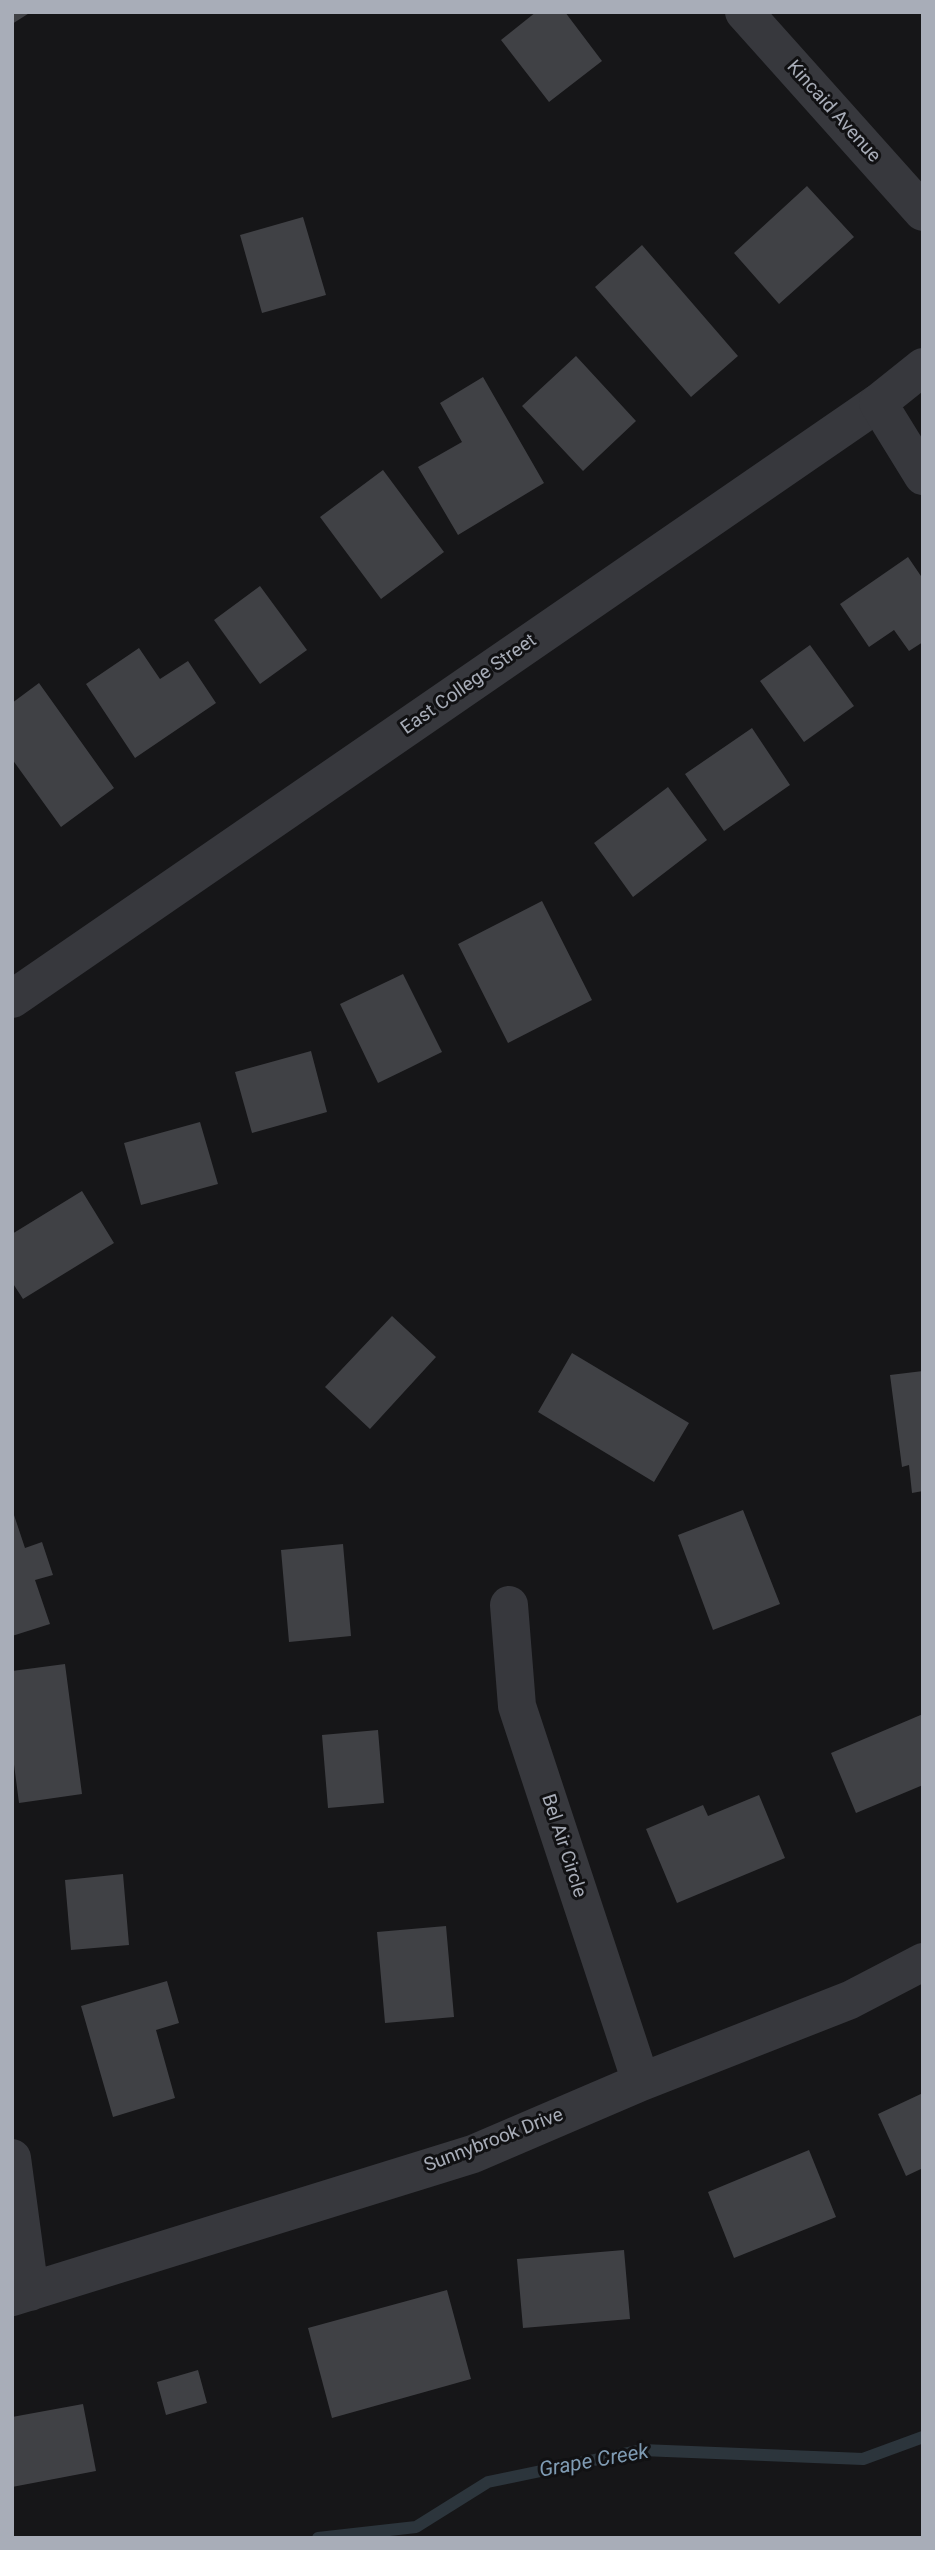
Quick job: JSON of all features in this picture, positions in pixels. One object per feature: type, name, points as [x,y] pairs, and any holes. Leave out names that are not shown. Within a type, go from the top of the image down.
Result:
[{"type":"street","name":"Kincaid Avenue","points":[[744,12],[923,212]]},
{"type":"street","name":"East College Street","points":[[12,999],[878,403],[923,367]]},
{"type":"street","points":[[878,403],[923,477]]},
{"type":"street","name":"Bel Air Circle","points":[[509,1605],[517,1706],[641,2082]]},
{"type":"street","name":"Sunnybrook Drive","points":[[21,2294],[473,2154],[641,2082],[850,2000],[923,1962]]},
{"type":"street","points":[[12,2158],[21,2294]]},
{"type":"building","points":[[12,12],[31,12],[12,24]]},
{"type":"building","points":[[536,12],[565,12],[602,61],[549,102],[501,40]]},
{"type":"building","points":[[807,186],[854,237],[779,304],[734,253]]},
{"type":"building","points":[[303,217],[326,295],[262,313],[240,235]]},
{"type":"building","points":[[642,245],[738,356],[691,397],[595,287]]},
{"type":"building","points":[[576,356],[636,421],[583,471],[522,406]]},
{"type":"building","points":[[483,377],[544,483],[458,535],[418,467],[462,442],[440,403]]},
{"type":"building","points":[[383,470],[444,552],[381,599],[320,517]]},
{"type":"building","points":[[908,557],[923,579],[923,642],[909,651],[894,630],[869,647],[840,604]]},
{"type":"building","points":[[260,586],[307,650],[260,684],[214,620]]},
{"type":"building","points":[[810,645],[854,706],[804,742],[760,681]]},
{"type":"building","points":[[139,648],[160,679],[188,661],[216,703],[135,758],[86,684]]},
{"type":"building","points":[[39,683],[114,788],[61,827],[12,759],[12,703]]},
{"type":"building","points":[[752,728],[790,785],[724,831],[685,774]]},
{"type":"building","points":[[668,787],[707,840],[633,897],[594,843]]},
{"type":"building","points":[[542,901],[592,1000],[508,1043],[458,944]]},
{"type":"building","points":[[403,974],[442,1052],[378,1083],[340,1004]]},
{"type":"building","points":[[311,1051],[327,1112],[252,1133],[235,1072]]},
{"type":"building","points":[[200,1122],[218,1184],[141,1205],[124,1143]]},
{"type":"building","points":[[82,1191],[114,1243],[23,1299],[12,1282],[12,1234]]},
{"type":"building","points":[[392,1316],[436,1357],[370,1429],[325,1387]]},
{"type":"building","points":[[572,1353],[689,1423],[654,1482],[538,1412]]},
{"type":"building","points":[[923,1371],[923,1491],[912,1493],[909,1465],[902,1467],[890,1375]]},
{"type":"building","points":[[12,1509],[25,1548],[42,1542],[53,1575],[35,1580],[50,1624],[12,1636]]},
{"type":"building","points":[[743,1510],[780,1604],[713,1630],[678,1535]]},
{"type":"building","points":[[343,1544],[351,1636],[289,1642],[281,1550]]},
{"type":"building","points":[[65,1664],[82,1794],[19,1803],[12,1749],[12,1671]]},
{"type":"building","points":[[923,1714],[923,1785],[856,1813],[831,1753]]},
{"type":"building","points":[[378,1730],[384,1803],[328,1808],[322,1735]]},
{"type":"building","points":[[759,1795],[785,1858],[677,1903],[646,1829],[703,1805],[708,1816]]},
{"type":"building","points":[[123,1874],[129,1945],[71,1950],[65,1880]]},
{"type":"building","points":[[446,1926],[454,2017],[385,2023],[377,1932]]},
{"type":"building","points":[[167,1981],[179,2023],[156,2030],[175,2098],[113,2117],[81,2006]]},
{"type":"building","points":[[923,2093],[923,2168],[906,2176],[878,2114]]},
{"type":"building","points":[[809,2150],[836,2217],[734,2258],[708,2192]]},
{"type":"building","points":[[624,2250],[630,2319],[523,2328],[517,2259]]},
{"type":"building","points":[[447,2290],[471,2379],[332,2418],[308,2328]]},
{"type":"building","points":[[198,2370],[207,2403],[166,2415],[157,2382]]},
{"type":"building","points":[[83,2404],[96,2471],[12,2487],[12,2417]]},
{"type":"waterway","name":"Grape Creek","points":[[318,2538],[416,2527],[488,2482],[642,2450],[863,2459],[923,2437]]}]
